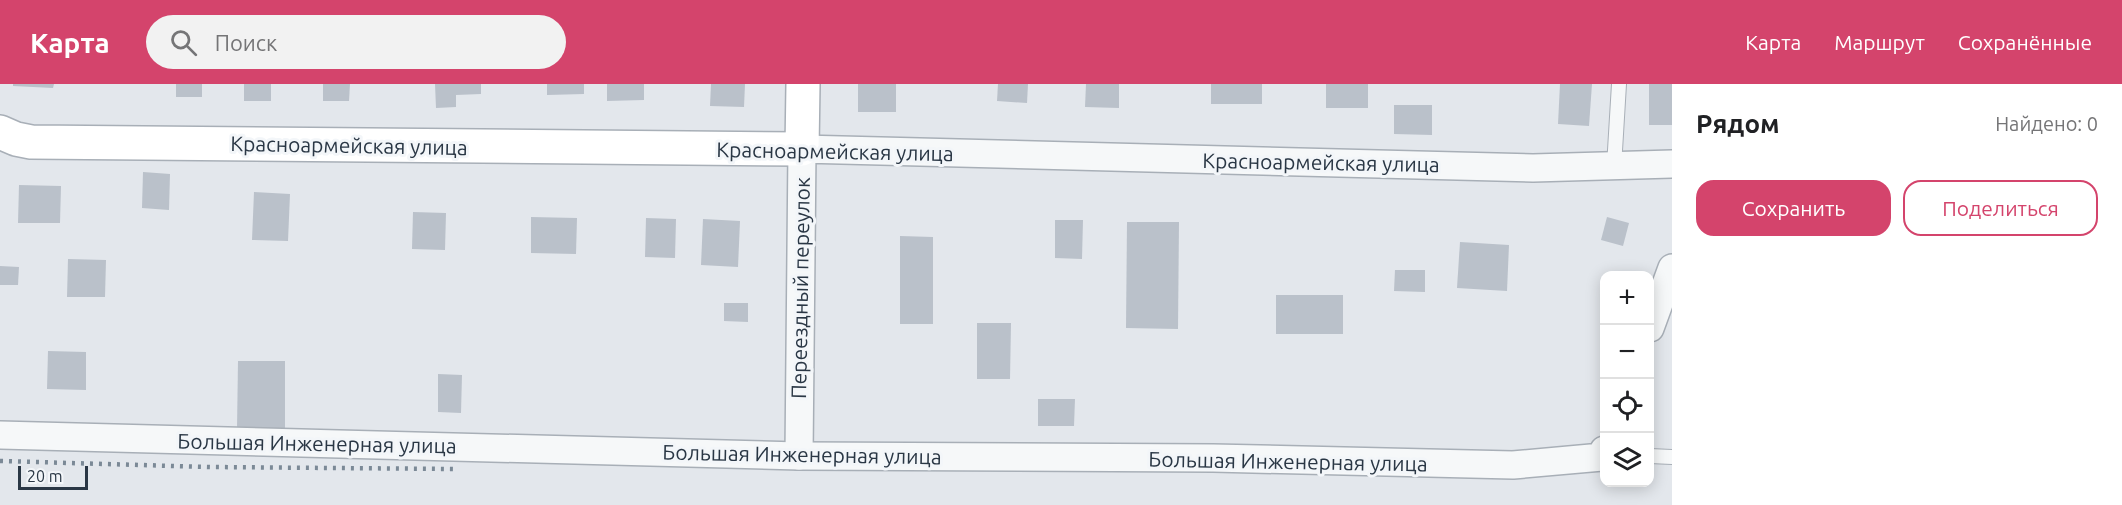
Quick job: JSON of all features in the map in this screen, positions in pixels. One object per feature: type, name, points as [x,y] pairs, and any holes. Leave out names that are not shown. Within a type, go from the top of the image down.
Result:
[{"type":"street","name":"Переездный переулок","points":[[799,456],[803,84]]},
{"type":"street","name":"Красноармейская улица","points":[[0,132],[31,142],[802,149],[1533,168],[1672,164]]},
{"type":"street","points":[[1651,325],[1672,268]]},
{"type":"street","name":"Большая Инженерная улица","points":[[0,435],[799,456],[1224,458],[1513,465],[1600,455]]},
{"type":"lane","points":[[1614,167],[1619,84]]},
{"type":"lane","points":[[1654,456],[1672,457]]},
{"type":"building","points":[[13,84],[54,84],[53,88],[13,86]]},
{"type":"building","points":[[176,84],[202,84],[202,97],[176,97]]},
{"type":"building","points":[[244,84],[271,84],[271,101],[244,101]]},
{"type":"building","points":[[323,84],[350,84],[349,101],[323,101]]},
{"type":"building","points":[[435,84],[481,84],[481,94],[456,95],[456,107],[436,108]]},
{"type":"building","points":[[547,84],[584,84],[584,94],[547,95]]},
{"type":"building","points":[[607,84],[644,84],[644,100],[607,101]]},
{"type":"building","points":[[711,84],[745,84],[744,107],[710,106]]},
{"type":"building","points":[[858,84],[896,84],[896,112],[858,112]]},
{"type":"building","points":[[998,84],[1028,84],[1027,103],[997,101]]},
{"type":"building","points":[[1086,84],[1119,84],[1119,108],[1085,107]]},
{"type":"building","points":[[1211,84],[1262,84],[1262,104],[1211,104]]},
{"type":"building","points":[[1326,84],[1368,84],[1368,108],[1326,108]]},
{"type":"building","points":[[1560,84],[1592,84],[1589,126],[1558,124]]},
{"type":"building","points":[[1649,84],[1672,84],[1672,125],[1649,125]]},
{"type":"building","points":[[1394,105],[1432,105],[1432,135],[1394,134]]},
{"type":"building","points":[[143,172],[170,174],[169,210],[142,208]]},
{"type":"building","points":[[19,185],[61,186],[60,223],[18,223]]},
{"type":"building","points":[[254,192],[290,194],[288,241],[252,240]]},
{"type":"building","points":[[413,212],[446,213],[445,250],[412,249]]},
{"type":"building","points":[[531,217],[577,218],[576,254],[531,253]]},
{"type":"building","points":[[1607,217],[1629,223],[1623,246],[1601,240]]},
{"type":"building","points":[[646,218],[676,219],[675,258],[645,257]]},
{"type":"building","points":[[703,219],[740,221],[738,267],[701,265]]},
{"type":"building","points":[[1055,220],[1083,220],[1082,259],[1055,258]]},
{"type":"building","points":[[1127,222],[1179,222],[1178,329],[1126,328]]},
{"type":"building","points":[[900,236],[933,237],[933,324],[900,324]]},
{"type":"building","points":[[1460,242],[1509,245],[1507,291],[1457,288]]},
{"type":"building","points":[[68,259],[106,260],[105,297],[67,297]]},
{"type":"building","points":[[0,266],[19,267],[18,285],[0,285]]},
{"type":"building","points":[[1395,270],[1425,270],[1425,292],[1394,291]]},
{"type":"building","points":[[1276,295],[1343,295],[1343,334],[1276,334]]},
{"type":"building","points":[[724,303],[748,303],[748,322],[724,321]]},
{"type":"building","points":[[977,323],[1011,323],[1010,379],[977,379]]},
{"type":"building","points":[[48,351],[86,352],[86,390],[47,389]]},
{"type":"building","points":[[238,361],[285,361],[285,429],[237,429]]},
{"type":"building","points":[[438,374],[462,375],[461,413],[438,412]]},
{"type":"building","points":[[1038,399],[1075,399],[1074,426],[1038,426]]},
{"type":"railway","points":[[0,461],[210,467],[455,469]]}]
